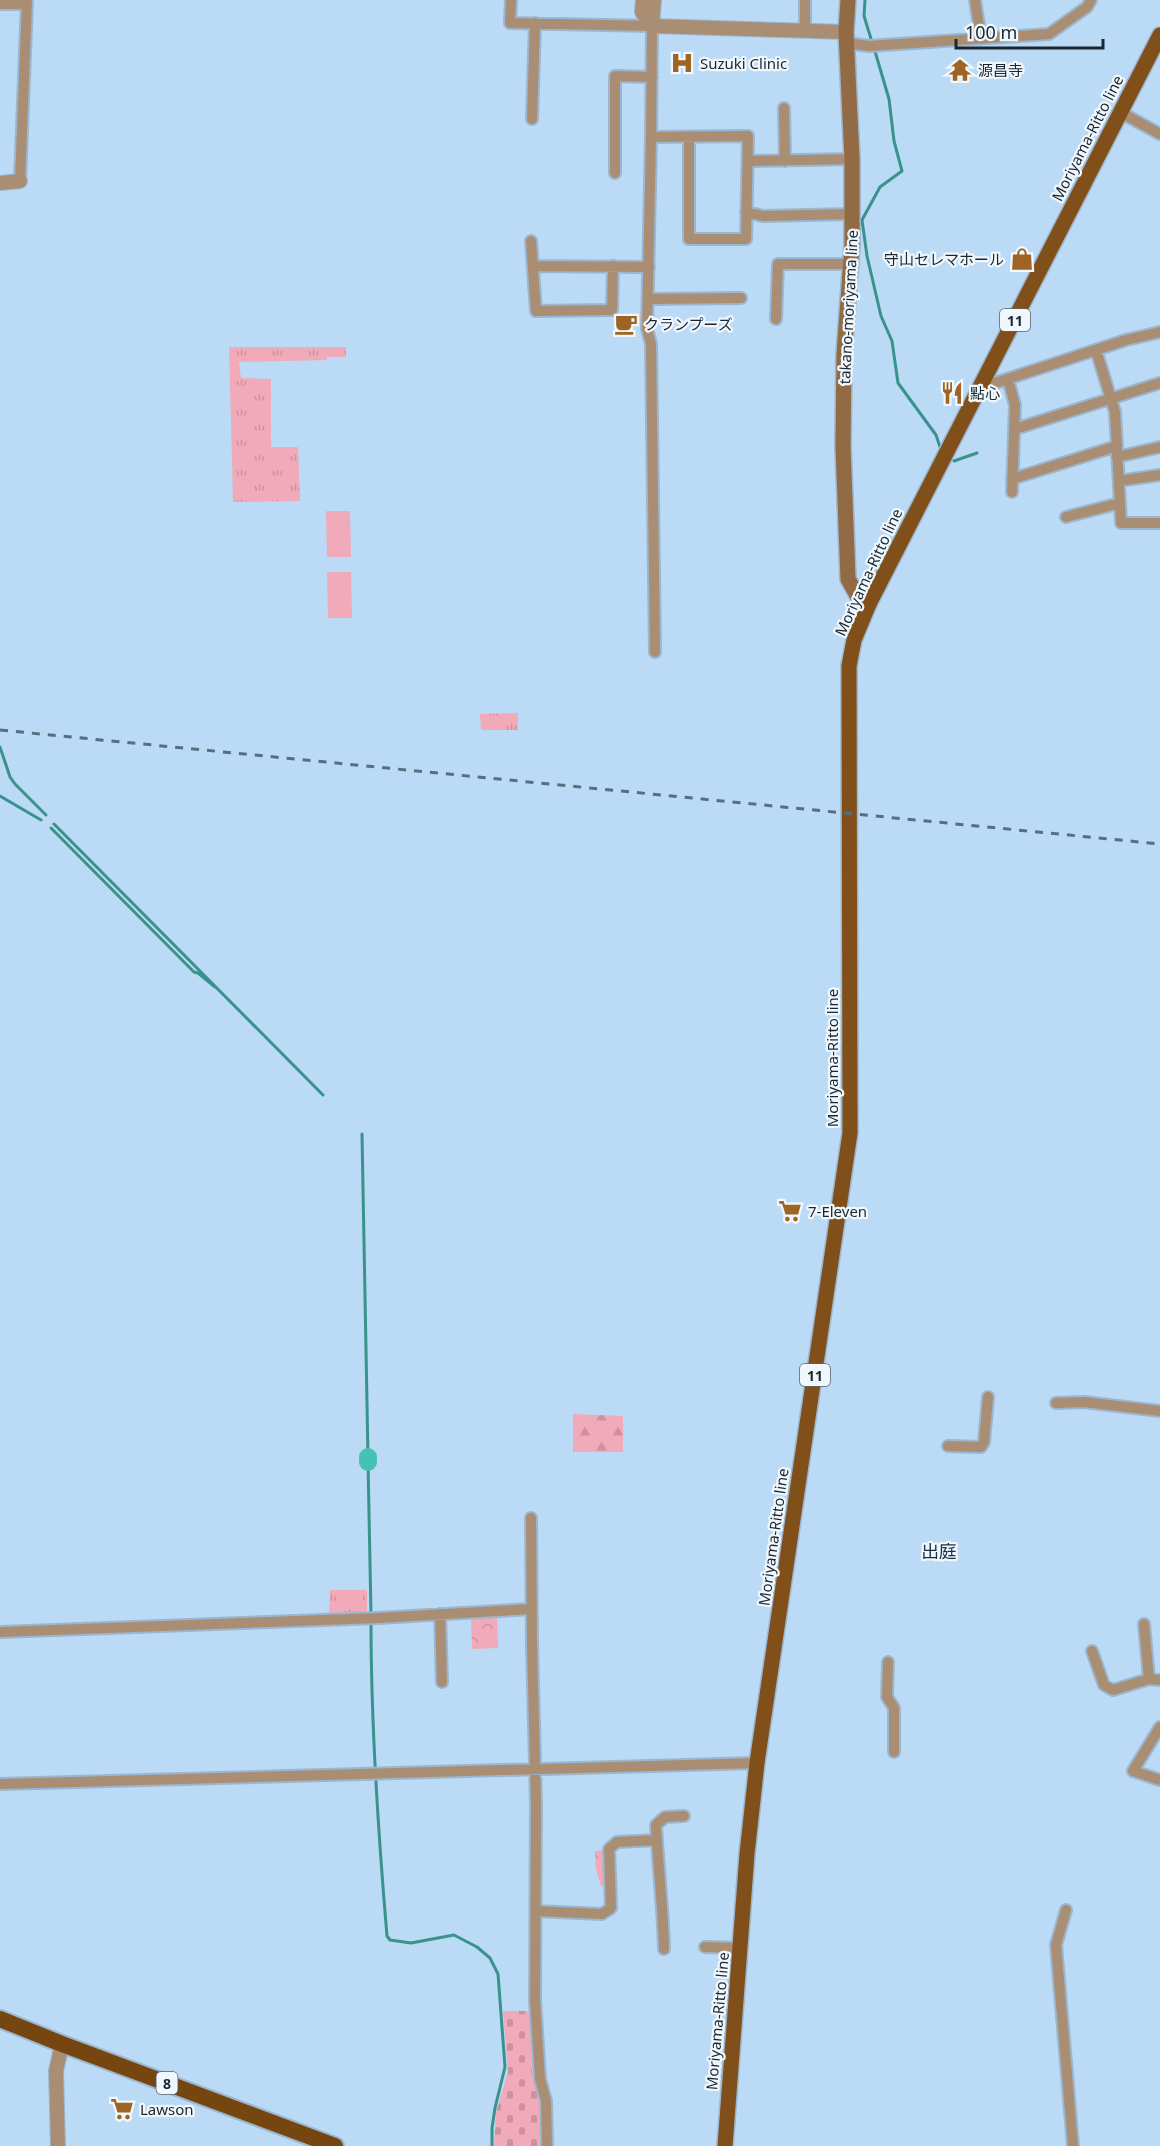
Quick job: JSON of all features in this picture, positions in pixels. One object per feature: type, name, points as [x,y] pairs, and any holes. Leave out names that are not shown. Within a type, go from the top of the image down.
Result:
[{"type":"highway","name":"8","points":[[0,2019],[335,2146]]},
{"type":"main road","name":"takano-moriyama line","points":[[851,2],[846,38],[852,159],[852,264],[844,355],[843,403],[848,579],[858,597],[869,604]]},
{"type":"main road","name":"Moriyama-Ritto line","points":[[725,2146],[747,1854],[757,1762],[850,1133],[849,666],[854,640],[869,604],[1160,35]]},
{"type":"street","points":[[511,0],[510,23],[805,30],[846,38],[869,46],[1049,34],[1087,6],[1091,0]]},
{"type":"street","points":[[642,0],[642,12],[652,26]]},
{"type":"street","points":[[654,0],[647,329],[651,344],[650,412],[654,476],[655,652]]},
{"type":"street","points":[[805,0],[805,30]]},
{"type":"street","points":[[975,0],[981,39]]},
{"type":"street","points":[[0,4],[27,2],[20,181],[0,183]]},
{"type":"street","points":[[532,119],[535,23]]},
{"type":"street","points":[[615,173],[615,76],[652,76]]},
{"type":"street","points":[[784,108],[785,161]]},
{"type":"street","points":[[1120,112],[1160,134]]},
{"type":"street","points":[[651,137],[748,136],[746,239],[689,239],[689,138]]},
{"type":"street","points":[[748,161],[852,159]]},
{"type":"street","points":[[746,212],[763,216],[852,214]]},
{"type":"street","points":[[531,242],[536,311],[612,310],[613,266]]},
{"type":"street","points":[[776,319],[778,264],[852,264]]},
{"type":"street","points":[[533,266],[649,267]]},
{"type":"street","points":[[648,298],[741,298]]},
{"type":"street","points":[[983,381],[992,384],[1008,380],[1096,350],[1160,332]]},
{"type":"street","points":[[1096,350],[1115,412],[1121,523],[1160,523]]},
{"type":"street","points":[[1008,380],[1015,405],[1012,492]]},
{"type":"street","points":[[1015,429],[1160,383]]},
{"type":"street","points":[[1012,479],[1117,452],[1160,447]]},
{"type":"street","points":[[1119,481],[1160,475]]},
{"type":"street","points":[[1066,517],[1120,503]]},
{"type":"street","points":[[948,1446],[981,1447],[984,1442],[988,1396]]},
{"type":"street","points":[[1056,1402],[1084,1402],[1160,1411]]},
{"type":"street","points":[[531,1518],[535,1769],[535,2000],[540,2079],[546,2101],[547,2146]]},
{"type":"street","points":[[0,1632],[370,1619],[531,1609]]},
{"type":"street","points":[[440,1614],[442,1682]]},
{"type":"street","points":[[1092,1651],[1104,1685],[1113,1690],[1154,1679],[1144,1624]]},
{"type":"street","points":[[888,1662],[887,1697],[894,1708],[894,1752]]},
{"type":"street","points":[[1160,1727],[1132,1770],[1160,1780]]},
{"type":"street","points":[[0,1784],[757,1762]]},
{"type":"street","points":[[664,1949],[656,1825],[665,1817],[684,1816]]},
{"type":"street","points":[[536,1911],[602,1914],[610,1908],[609,1849],[617,1842],[657,1840]]},
{"type":"street","points":[[1066,1910],[1056,1945],[1073,2146]]},
{"type":"street","points":[[705,1947],[741,1948]]},
{"type":"street","points":[[58,2146],[56,2071],[62,2044]]},
{"type":"green space","points":[[229,347],[346,347],[346,357],[327,357],[327,360],[239,362],[241,378],[271,379],[271,447],[298,447],[300,501],[233,502]]},
{"type":"green space","points":[[326,511],[350,511],[351,557],[327,557]]},
{"type":"green space","points":[[327,572],[351,572],[352,618],[328,618]]},
{"type":"green space","points":[[518,713],[518,730],[481,730],[480,714]]},
{"type":"green space","points":[[573,1414],[623,1416],[623,1452],[573,1452]]},
{"type":"green space","points":[[330,1590],[367,1590],[367,1613],[329,1615]]},
{"type":"green space","points":[[497,1616],[498,1648],[472,1649],[471,1617]]},
{"type":"green space","points":[[605,1850],[606,1886],[601,1886],[596,1869],[595,1851]]},
{"type":"green space","points":[[503,2011],[527,2011],[530,2015],[532,2073],[539,2101],[540,2146],[494,2146],[496,2112],[508,2072]]},
{"type":"waterway","points":[[865,0],[864,16],[872,42]]},
{"type":"waterway","points":[[874,48],[889,99],[894,141],[902,171],[880,187],[862,220],[867,256],[881,316],[892,341],[898,383],[936,435],[940,447]]},
{"type":"waterway","points":[[954,461],[977,453]]},
{"type":"waterway","points":[[0,747],[10,777],[46,815]]},
{"type":"waterway","points":[[0,796],[41,820]]},
{"type":"waterway","points":[[54,824],[323,1095]]},
{"type":"waterway","points":[[51,828],[194,972],[215,987]]},
{"type":"waterway","points":[[362,1134],[368,1457]]},
{"type":"waterway","points":[[368,1457],[368,1462]]},
{"type":"waterway","points":[[368,1462],[371,1615]]},
{"type":"waterway","points":[[371,1622],[372,1701],[387,1936],[390,1940],[411,1943],[454,1935],[477,1947],[490,1958],[498,1974],[505,2067],[495,2108],[492,2146]]},
{"type":"railway","points":[[0,730],[1160,844]]},
{"type":"place","name":"Suzuki Clinic","points":[[682,63]]},
{"type":"place","name":"源昌寺","points":[[960,70]]},
{"type":"place","name":"守山セレマホール","points":[[1022,259]]},
{"type":"place","name":"クランプーズ","points":[[626,324]]},
{"type":"place","name":"點心","points":[[952,393]]},
{"type":"place","name":"7-Eleven","points":[[790,1211]]},
{"type":"place","name":"Lawson","points":[[122,2109]]},
{"type":"district","name":"出庭","points":[[939,1551]]}]
